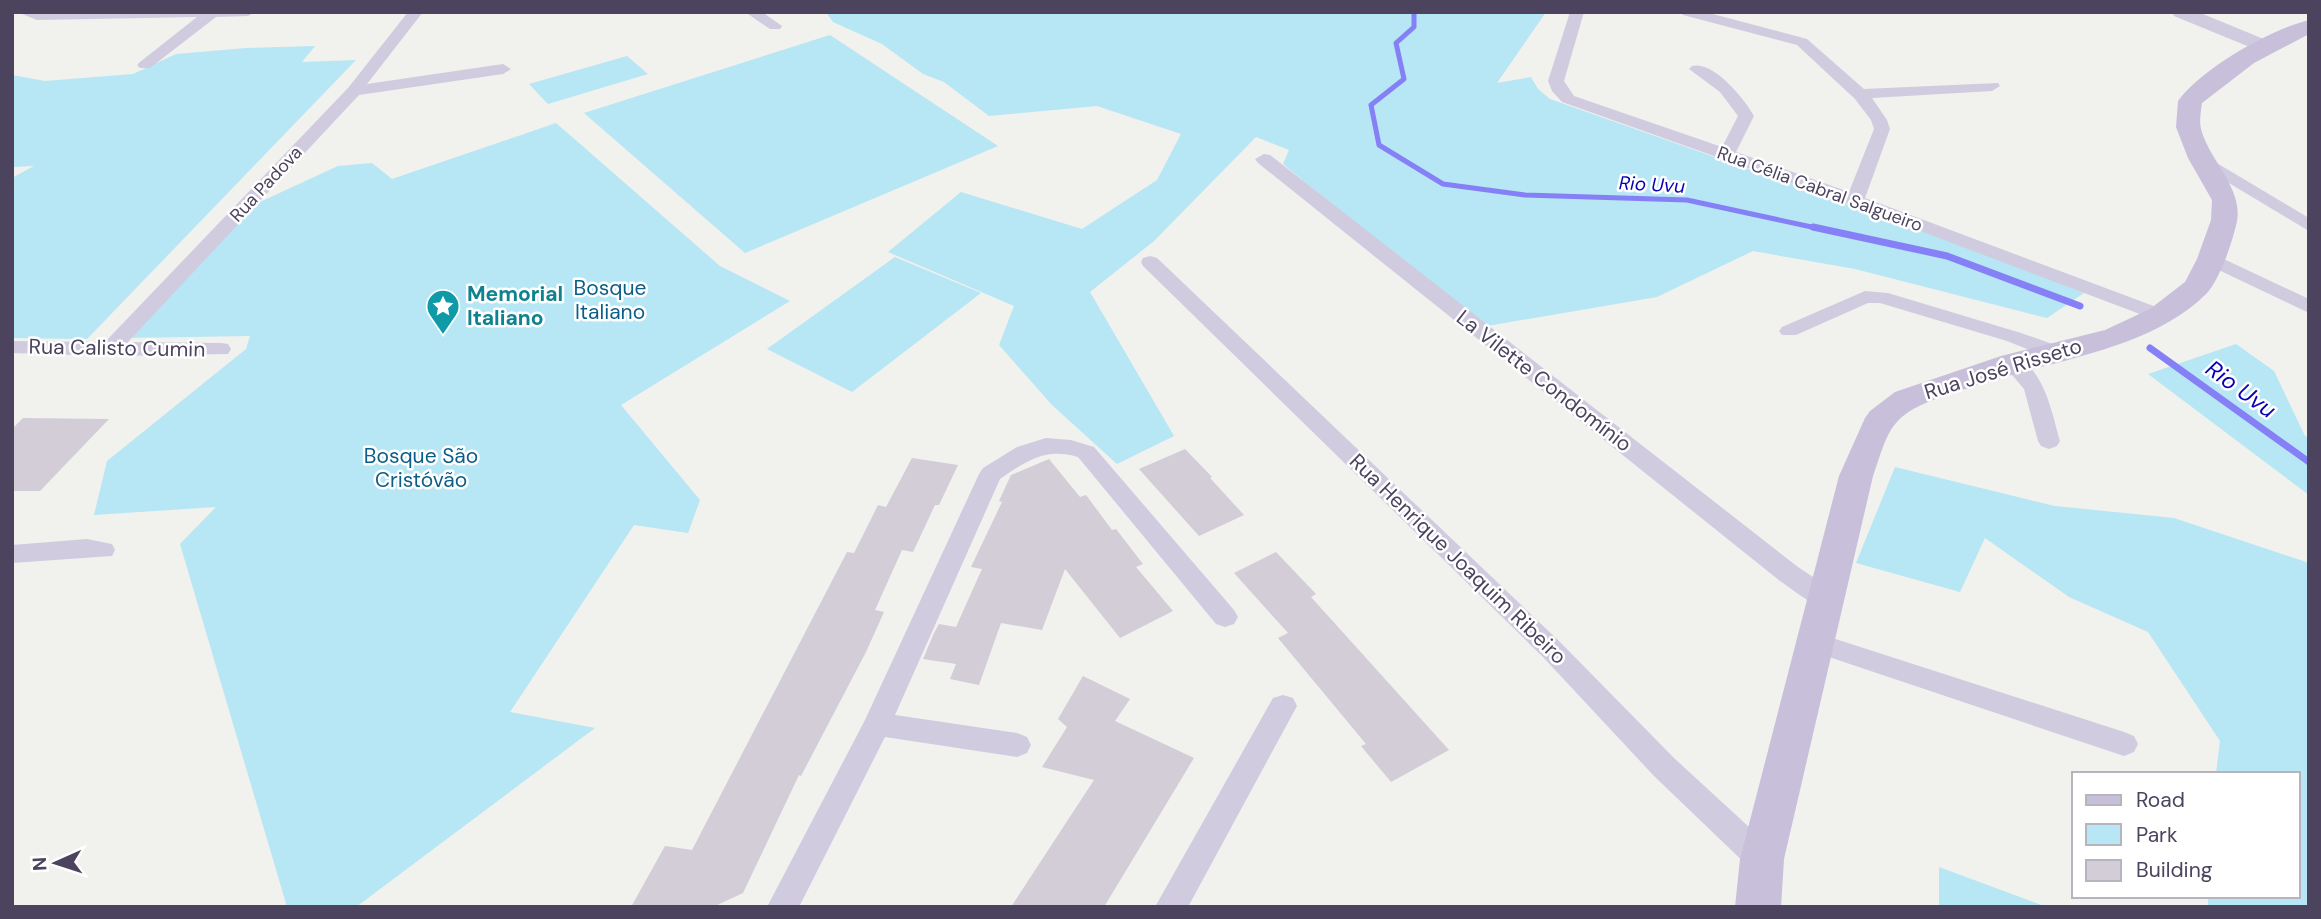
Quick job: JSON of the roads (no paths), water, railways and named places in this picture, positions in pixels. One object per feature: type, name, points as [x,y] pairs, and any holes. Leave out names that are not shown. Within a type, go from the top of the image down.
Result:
[{"type":"main road","name":"Rua José Risseto","points":[[1758,907],[1762,859],[1856,476],[1881,418],[1906,399],[2012,363],[2116,336],[2160,316],[2197,287],[2211,259],[2224,220],[2225,200],[2200,158],[2188,127],[2190,101],[2230,66],[2264,46],[2309,26]]},
{"type":"street","points":[[24,12],[37,16],[248,12]]},
{"type":"street","name":"Rua Padova","points":[[109,350],[354,91],[416,12]]},
{"type":"street","points":[[752,12],[775,26]]},
{"type":"street","name":"Rua Célia Cabral Salgueiro","points":[[1577,12],[1556,81],[1560,91],[1568,99],[1855,200],[2160,316]]},
{"type":"street","points":[[1688,12],[1802,41],[1818,52],[1859,94],[1879,117],[1882,131],[1855,200]]},
{"type":"street","points":[[2181,12],[2264,46]]},
{"type":"street","points":[[145,65],[213,13]]},
{"type":"street","points":[[354,91],[503,69]]},
{"type":"street","points":[[1697,69],[1719,82],[1742,107],[1746,116],[1726,155]]},
{"type":"street","points":[[1859,94],[1992,86]]},
{"type":"street","points":[[2200,158],[2309,226]]},
{"type":"street","name":"La Vilette Condomínio","points":[[1264,159],[1789,574],[1827,599]]},
{"type":"street","points":[[2211,259],[2309,307]]},
{"type":"street","name":"Rua Henrique Joaquim Ribeiro","points":[[1150,262],[1552,649],[1664,767],[1762,859]]},
{"type":"street","points":[[1789,331],[1865,297],[1881,297],[2014,337],[2054,352]]},
{"type":"street","name":"Rua Calisto Cumin","points":[[12,347],[221,349]]},
{"type":"street","points":[[2012,363],[2034,387],[2049,441]]},
{"type":"street","points":[[783,907],[877,724],[991,474],[1020,454],[1041,446],[1065,444],[1086,452],[1225,617]]},
{"type":"street","points":[[12,554],[87,548],[103,550]]},
{"type":"street","points":[[1817,643],[2124,744]]},
{"type":"street","points":[[1171,907],[1283,706]]},
{"type":"street","points":[[877,724],[1017,744]]},
{"type":"waterway","name":"Rio Uvu","points":[[1414,12],[1414,27],[1396,43],[1404,79],[1371,105],[1379,145],[1443,184],[1525,195],[1687,200],[1821,229]]},
{"type":"waterway","name":"Rio Uvu","points":[[1813,227],[1947,256],[2080,306]]},
{"type":"waterway","name":"Rio Uvu","points":[[2150,348],[2309,462]]},
{"type":"place","name":"Memorial Italiano","points":[[443,336]]},
{"type":"park label","name":"Bosque Italiano","points":[[610,300]]},
{"type":"park label","name":"Bosque São Cristóvão","points":[[421,468]]}]
